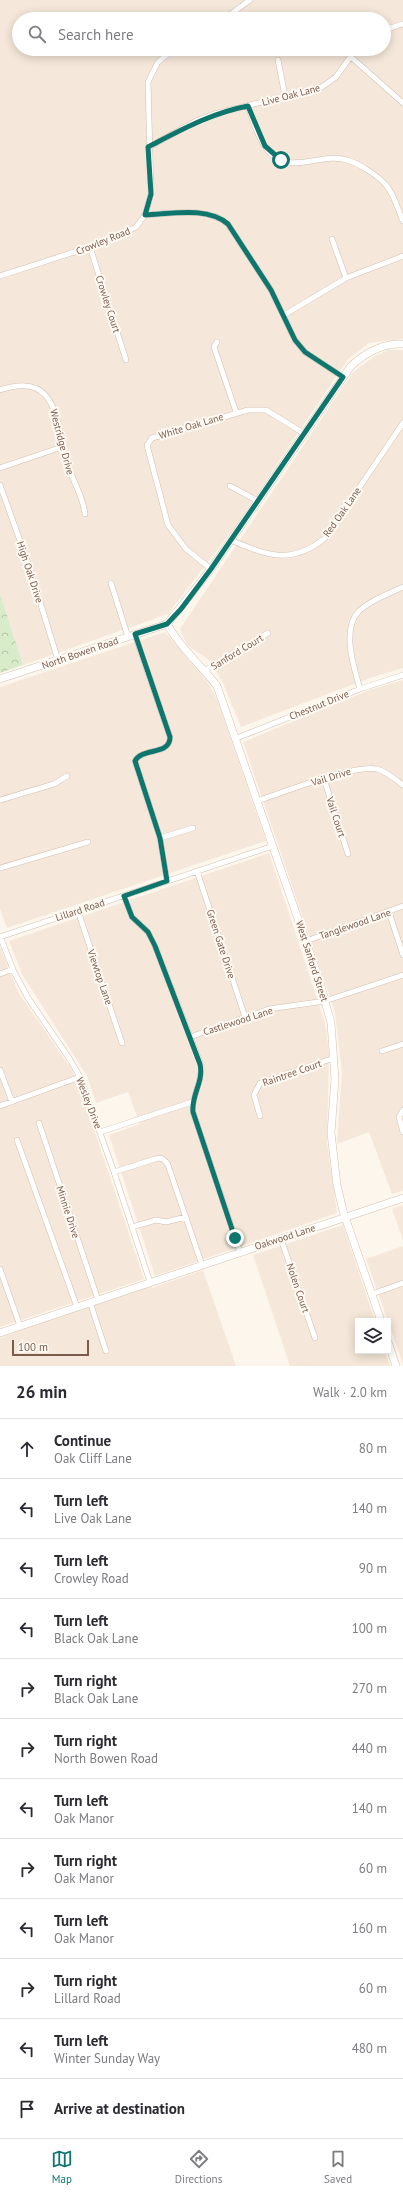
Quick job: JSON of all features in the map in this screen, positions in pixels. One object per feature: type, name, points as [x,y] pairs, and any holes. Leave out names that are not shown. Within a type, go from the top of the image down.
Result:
[{"type":"street","points":[[234,12],[250,0]]},
{"type":"street","points":[[391,28],[403,24]]},
{"type":"street","name":"Crowley Road","points":[[0,276],[90,247],[136,227],[145,215],[151,194],[148,147],[148,82],[158,62],[165,56]]},
{"type":"street","name":"Live Oak Lane","points":[[148,147],[198,120],[230,109],[314,90],[329,83],[350,56]]},
{"type":"street","points":[[357,56],[403,103]]},
{"type":"street","points":[[278,60],[285,96]]},
{"type":"street","points":[[248,106],[263,142],[271,154],[281,160],[291,162],[333,158],[347,160],[366,170],[386,185],[403,221]]},
{"type":"street","points":[[145,215],[204,213],[222,219],[228,224],[271,290],[295,340],[305,352],[343,377]]},
{"type":"street","points":[[332,238],[346,278]]},
{"type":"street","name":"Crowley Court","points":[[90,247],[126,360]]},
{"type":"street","points":[[284,315],[346,278],[403,256]]},
{"type":"street","points":[[217,342],[214,347],[236,412]]},
{"type":"street","points":[[167,624],[211,569],[343,377],[359,358],[385,346],[403,344]]},
{"type":"street","name":"Westridge Drive","points":[[0,390],[16,385],[36,388],[45,394],[51,401],[72,480],[84,502],[86,514]]},
{"type":"street","name":"White Oak Lane","points":[[211,569],[185,548],[168,526],[147,445],[152,438],[236,412],[266,410],[305,434]]},
{"type":"street","name":"Red Oak Lane","points":[[231,540],[257,552],[272,556],[286,556],[302,552],[316,546],[325,538],[403,423]]},
{"type":"street","points":[[0,468],[62,447]]},
{"type":"street","name":"High Oak Drive","points":[[0,486],[28,563],[58,660]]},
{"type":"street","points":[[230,486],[258,501]]},
{"type":"street","points":[[111,583],[128,637]]},
{"type":"street","points":[[360,689],[350,651],[351,634],[355,616],[368,604],[403,588]]},
{"type":"street","name":"North Bowen Road","points":[[0,680],[167,624]]},
{"type":"street","name":"West Sanford Street","points":[[167,624],[183,650],[206,670],[217,686],[237,738],[325,1001],[333,1031],[335,1079],[331,1133],[337,1185],[346,1217],[380,1318]]},
{"type":"street","name":"Sanford Court","points":[[206,670],[268,633]]},
{"type":"street","points":[[135,634],[170,737],[170,741],[165,748],[140,755],[135,761],[160,838],[167,881]]},
{"type":"street","name":"Chestnut Drive","points":[[237,738],[360,689],[403,675]]},
{"type":"street","name":"Vail Drive","points":[[257,801],[352,770],[369,768],[382,772],[403,785]]},
{"type":"street","points":[[0,800],[54,784],[67,776]]},
{"type":"street","name":"Vail Court","points":[[324,779],[348,854]]},
{"type":"street","points":[[160,838],[193,828]]},
{"type":"street","points":[[0,868],[88,842]]},
{"type":"street","name":"Lillard Road","points":[[0,937],[273,846]]},
{"type":"street","name":"Green Gate Drive","points":[[197,871],[245,1017]]},
{"type":"street","points":[[124,896],[132,917],[148,932],[155,946],[190,1037],[202,1073],[192,1102],[193,1112],[240,1252]]},
{"type":"street","name":"Tanglewood Lane","points":[[306,941],[403,906]]},
{"type":"street","name":"Viewtop Lane","points":[[78,911],[122,1042]]},
{"type":"street","points":[[389,912],[403,954]]},
{"type":"street","name":"Wesley Drive","points":[[0,937],[13,969],[28,998],[69,1058],[80,1077],[114,1172],[150,1282]]},
{"type":"street","points":[[0,974],[13,969]]},
{"type":"street","name":"Castlewood Lane","points":[[190,1037],[269,1009],[325,1001],[403,975]]},
{"type":"street","points":[[382,1050],[403,1044]]},
{"type":"street","name":"Raintree Court","points":[[260,1116],[254,1095],[260,1082],[334,1058]]},
{"type":"street","points":[[0,1070],[12,1102]]},
{"type":"street","points":[[0,1106],[80,1077]]},
{"type":"street","points":[[100,1132],[192,1102]]},
{"type":"street","points":[[403,1110],[399,1117],[403,1132]]},
{"type":"street","name":"Minnie Drive","points":[[39,1123],[94,1301],[106,1351]]},
{"type":"street","points":[[17,1140],[77,1307]]},
{"type":"street","points":[[114,1172],[155,1159],[161,1158],[165,1160],[202,1265]]},
{"type":"street","name":"Oakwood Lane","points":[[0,1333],[403,1198]]},
{"type":"street","points":[[132,1227],[156,1220],[166,1222],[186,1218]]},
{"type":"street","name":"Nolen Court","points":[[281,1239],[315,1338]]},
{"type":"street","points":[[0,1269],[20,1326]]},
{"type":"street","points":[[372,1294],[403,1283]]},
{"type":"street","points":[[391,1351],[396,1366]]},
{"type":"shaded area","points":[[0,0],[403,0],[403,339],[369,343],[348,359],[234,528],[168,614],[23,665],[0,594]]},
{"type":"shaded area","points":[[388,350],[403,350],[403,668],[370,678],[241,727],[222,681],[208,659],[187,645],[180,629],[353,372],[375,356]]},
{"type":"shaded area","points":[[165,632],[209,684],[218,702],[266,841],[7,928],[0,909],[0,687]]},
{"type":"shaded area","points":[[403,680],[403,1191],[392,1194],[369,1132],[337,1144],[342,1072],[335,1012],[243,742],[370,690]]},
{"type":"shaded area","points":[[269,853],[325,1023],[329,1051],[327,1142],[337,1213],[155,1276],[109,1135],[140,1124],[128,1092],[96,1103],[87,1076],[23,976],[9,941]]},
{"type":"shaded area","points":[[0,946],[18,992],[72,1070],[86,1105],[144,1279],[0,1327]]},
{"type":"shaded area","points":[[403,1205],[403,1240],[392,1209]]},
{"type":"shaded area","points":[[343,1225],[374,1318],[355,1318],[355,1354],[386,1354],[390,1366],[290,1366],[253,1255]]},
{"type":"shaded area","points":[[403,1246],[403,1364],[391,1330],[391,1318],[387,1318],[366,1259]]},
{"type":"shaded area","points":[[203,1270],[236,1366],[0,1366],[0,1338],[150,1282],[152,1288]]},
{"type":"green space","points":[[0,594],[23,665],[0,673]]},
{"type":"route","points":[[235,1238],[193,1112],[192,1102],[202,1073],[200,1064],[155,946],[148,932],[132,917],[128,910],[124,896],[167,881],[164,868],[164,855],[160,838],[135,761],[140,755],[165,748],[170,741],[170,737],[135,634],[167,624],[181,609],[211,569],[343,377],[305,352],[295,340],[271,290],[228,224],[222,219],[211,214],[204,213],[145,215],[150,203],[151,194],[148,147],[198,120],[230,109],[248,106],[265,146],[271,154],[281,160]]}]
